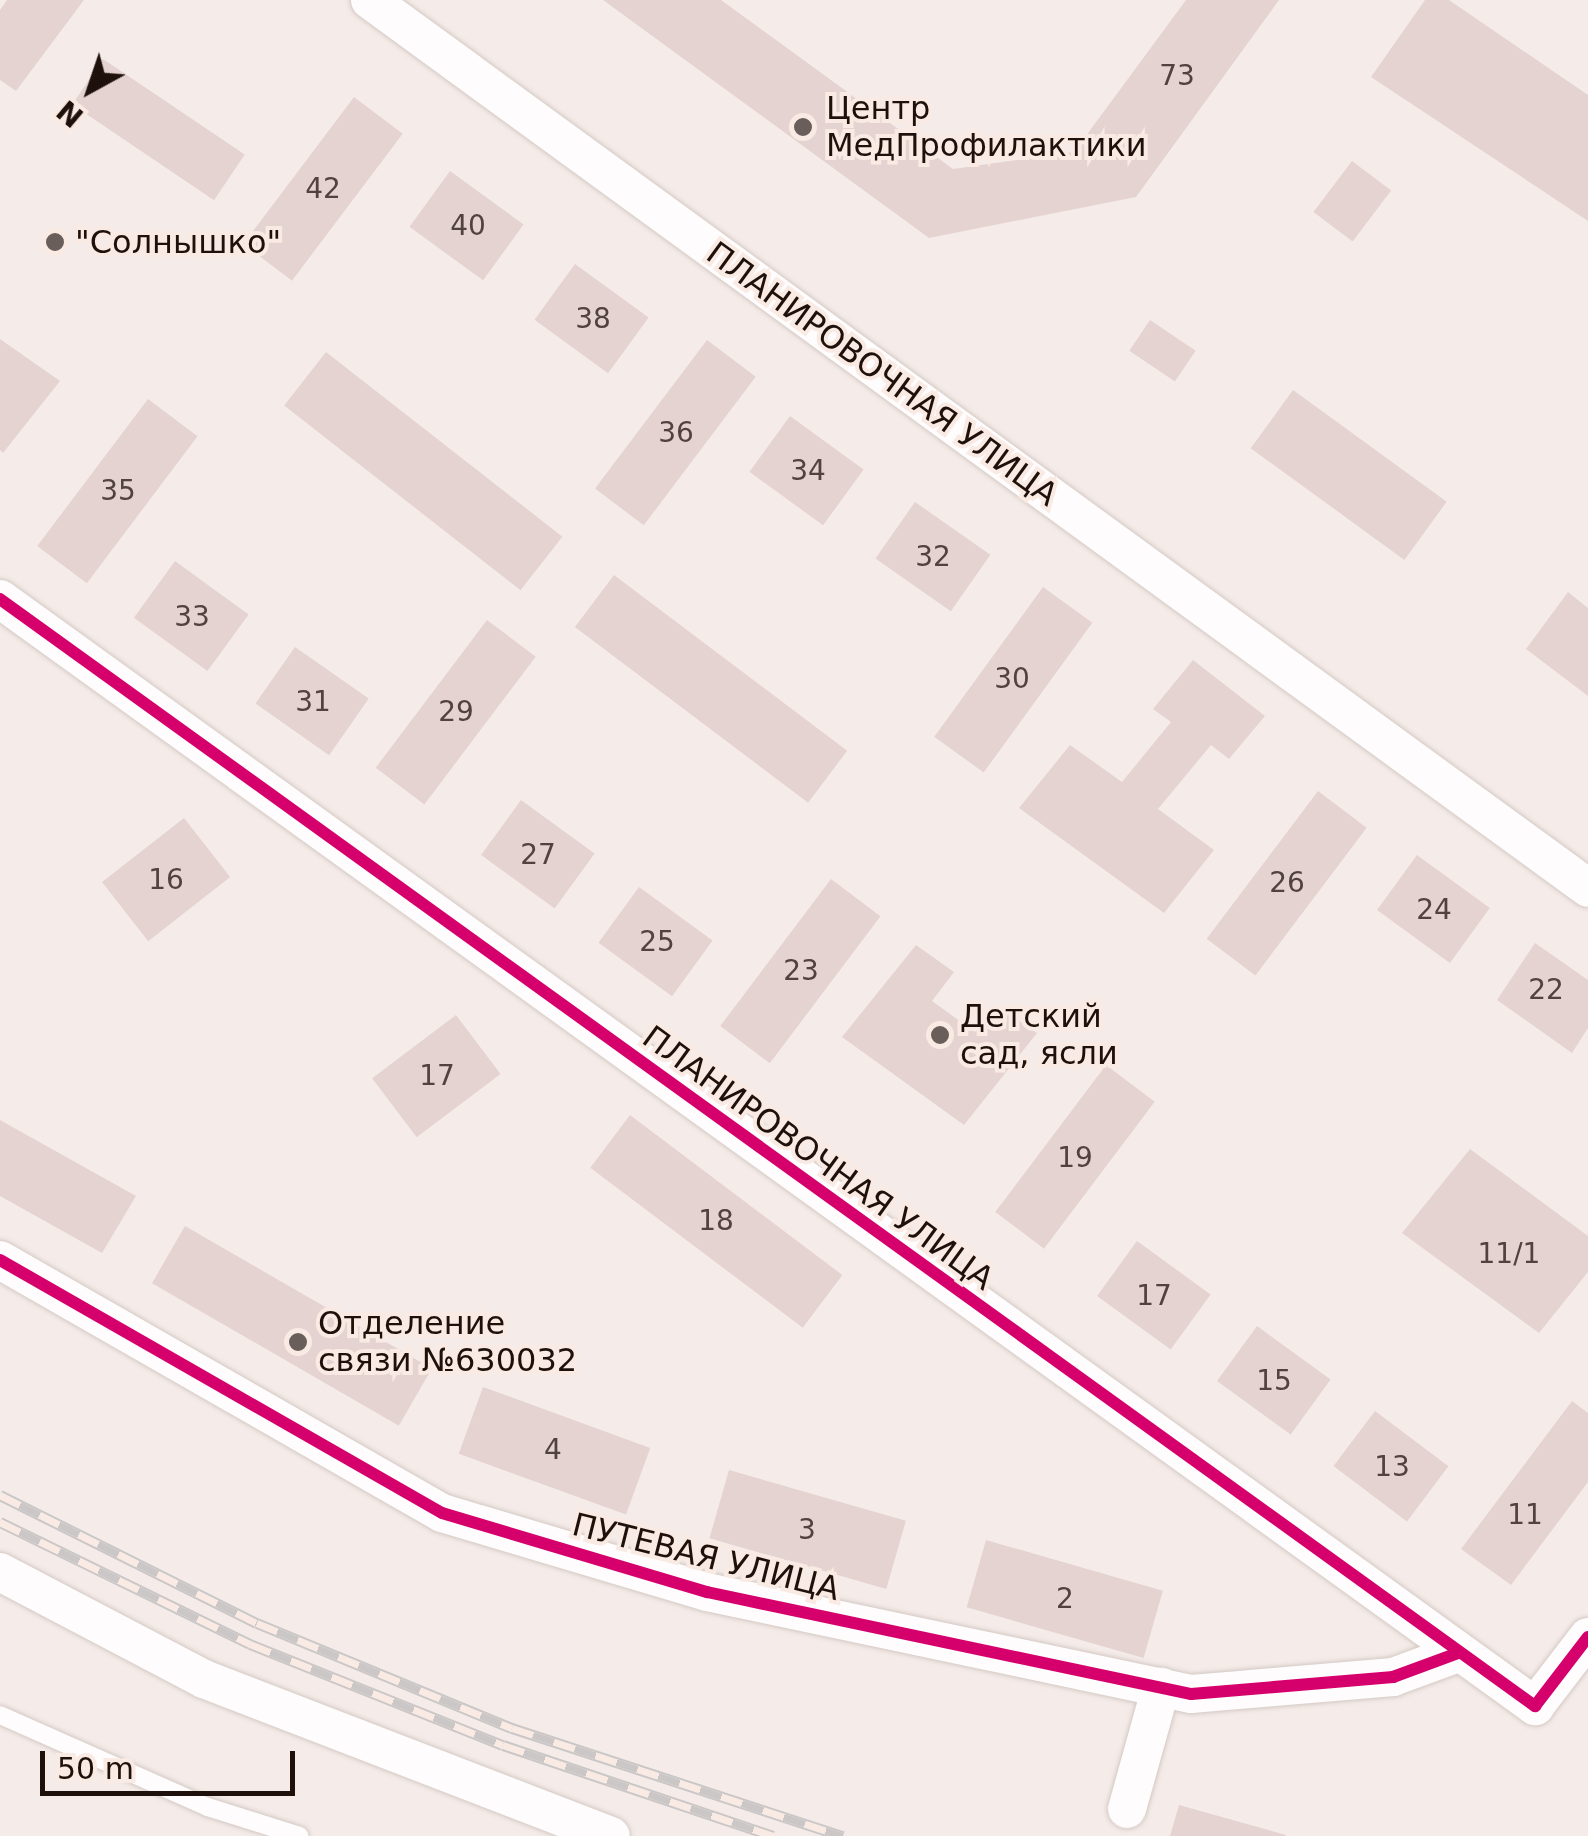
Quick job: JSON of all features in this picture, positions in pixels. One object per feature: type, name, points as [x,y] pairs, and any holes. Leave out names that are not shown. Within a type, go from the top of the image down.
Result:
[{"type":"street","name":"ПЛАНИРОВОЧНАЯ УЛИЦА","points":[[370,0],[1588,888]]},
{"type":"street","name":"ПЛАНИРОВОЧНАЯ УЛИЦА","points":[[0,599],[1535,1706],[1588,1638]]},
{"type":"street","name":"ПУТЕВАЯ УЛИЦА","points":[[0,1260],[442,1513],[707,1592],[1191,1694],[1393,1677],[1458,1653]]},
{"type":"street","points":[[0,1572],[204,1679],[611,1836]]},
{"type":"street","points":[[1127,1808],[1161,1687]]},
{"type":"lane","points":[[0,1715],[208,1808],[300,1836]]},
{"type":"building","points":[[7,0],[84,0],[16,91],[0,80],[0,10]]},
{"type":"building","points":[[603,0],[721,0],[953,169],[1074,152],[1186,0],[1279,0],[1136,197],[929,238]]},
{"type":"building","points":[[1425,0],[1449,0],[1588,95],[1588,221],[1371,77]]},
{"type":"building","points":[[103,59],[245,155],[214,200],[72,105]]},
{"type":"building","points":[[354,97],[403,134],[292,281],[243,244]]},
{"type":"building","points":[[1352,161],[1391,190],[1353,242],[1313,212]]},
{"type":"building","points":[[450,171],[524,224],[483,280],[409,227]]},
{"type":"building","points":[[575,264],[649,317],[608,373],[534,320]]},
{"type":"building","points":[[1150,320],[1196,351],[1175,381],[1129,351]]},
{"type":"building","points":[[0,339],[60,381],[3,453],[0,450]]},
{"type":"building","points":[[707,340],[756,377],[644,525],[595,489]]},
{"type":"building","points":[[326,352],[562,537],[521,590],[284,406]]},
{"type":"building","points":[[1293,390],[1447,502],[1404,560],[1251,448]]},
{"type":"building","points":[[148,399],[198,436],[87,583],[37,546]]},
{"type":"building","points":[[790,416],[864,469],[823,525],[749,472]]},
{"type":"building","points":[[915,502],[990,555],[951,611],[875,559]]},
{"type":"building","points":[[175,561],[249,614],[207,671],[134,618]]},
{"type":"building","points":[[614,575],[847,751],[808,803],[575,627]]},
{"type":"building","points":[[1043,587],[1092,623],[984,773],[934,737]]},
{"type":"building","points":[[1568,592],[1588,608],[1588,696],[1526,649]]},
{"type":"building","points":[[487,620],[536,657],[424,804],[376,768]]},
{"type":"building","points":[[295,647],[369,699],[329,755],[255,704]]},
{"type":"building","points":[[1193,660],[1265,716],[1229,759],[1211,745],[1158,809],[1214,850],[1164,913],[1019,808],[1070,745],[1122,782],[1171,722],[1153,709]]},
{"type":"building","points":[[1318,791],[1367,828],[1255,975],[1207,939]]},
{"type":"building","points":[[521,800],[595,853],[555,909],[481,855]]},
{"type":"building","points":[[184,818],[230,877],[148,941],[102,882]]},
{"type":"building","points":[[1417,855],[1490,908],[1450,963],[1377,910]]},
{"type":"building","points":[[831,879],[881,916],[770,1063],[720,1026]]},
{"type":"building","points":[[639,887],[713,940],[672,996],[598,943]]},
{"type":"building","points":[[1535,943],[1588,980],[1588,1028],[1572,1053],[1497,1000]]},
{"type":"building","name":"Детский сад, ясли","points":[[916,945],[954,972],[932,1001],[975,1032],[996,1005],[1037,1033],[964,1125],[842,1037]]},
{"type":"building","points":[[456,1015],[501,1074],[417,1137],[372,1078]]},
{"type":"building","points":[[1106,1065],[1155,1102],[1044,1249],[995,1212]]},
{"type":"building","points":[[630,1115],[842,1275],[803,1328],[590,1168]]},
{"type":"building","points":[[0,1120],[136,1196],[102,1253],[0,1196]]},
{"type":"building","points":[[1470,1149],[1588,1236],[1588,1272],[1539,1333],[1402,1233]]},
{"type":"building","points":[[185,1226],[432,1368],[399,1426],[152,1283]]},
{"type":"building","points":[[1137,1241],[1211,1294],[1171,1350],[1097,1296]]},
{"type":"building","points":[[1257,1326],[1331,1379],[1291,1435],[1217,1381]]},
{"type":"building","points":[[483,1387],[650,1448],[626,1515],[459,1454]]},
{"type":"building","points":[[1572,1401],[1588,1413],[1588,1482],[1511,1585],[1461,1549]]},
{"type":"building","points":[[1375,1411],[1448,1466],[1407,1521],[1333,1466]]},
{"type":"building","points":[[729,1470],[906,1521],[886,1589],[709,1538]]},
{"type":"building","points":[[986,1540],[1163,1591],[1144,1658],[967,1607]]},
{"type":"building","points":[[1179,1805],[1286,1835],[1286,1836],[1170,1836]]},
{"type":"railway","points":[[0,1495],[257,1623],[512,1728],[843,1836]]},
{"type":"railway","points":[[0,1522],[250,1644],[503,1745],[773,1836]]},
{"type":"cycle path","points":[[0,599],[1535,1706],[1588,1637]]},
{"type":"cycle path","points":[[0,1260],[442,1513],[707,1592],[1191,1694],[1393,1677],[1458,1653]]},
{"type":"place","name":"Центр МедПрофилактики","points":[[803,127]]},
{"type":"place","name":"\"Солнышко\"","points":[[55,242]]},
{"type":"place","name":"Детский сад, ясли","points":[[940,1035]]},
{"type":"place","name":"Отделение связи №630032","points":[[298,1342]]}]
